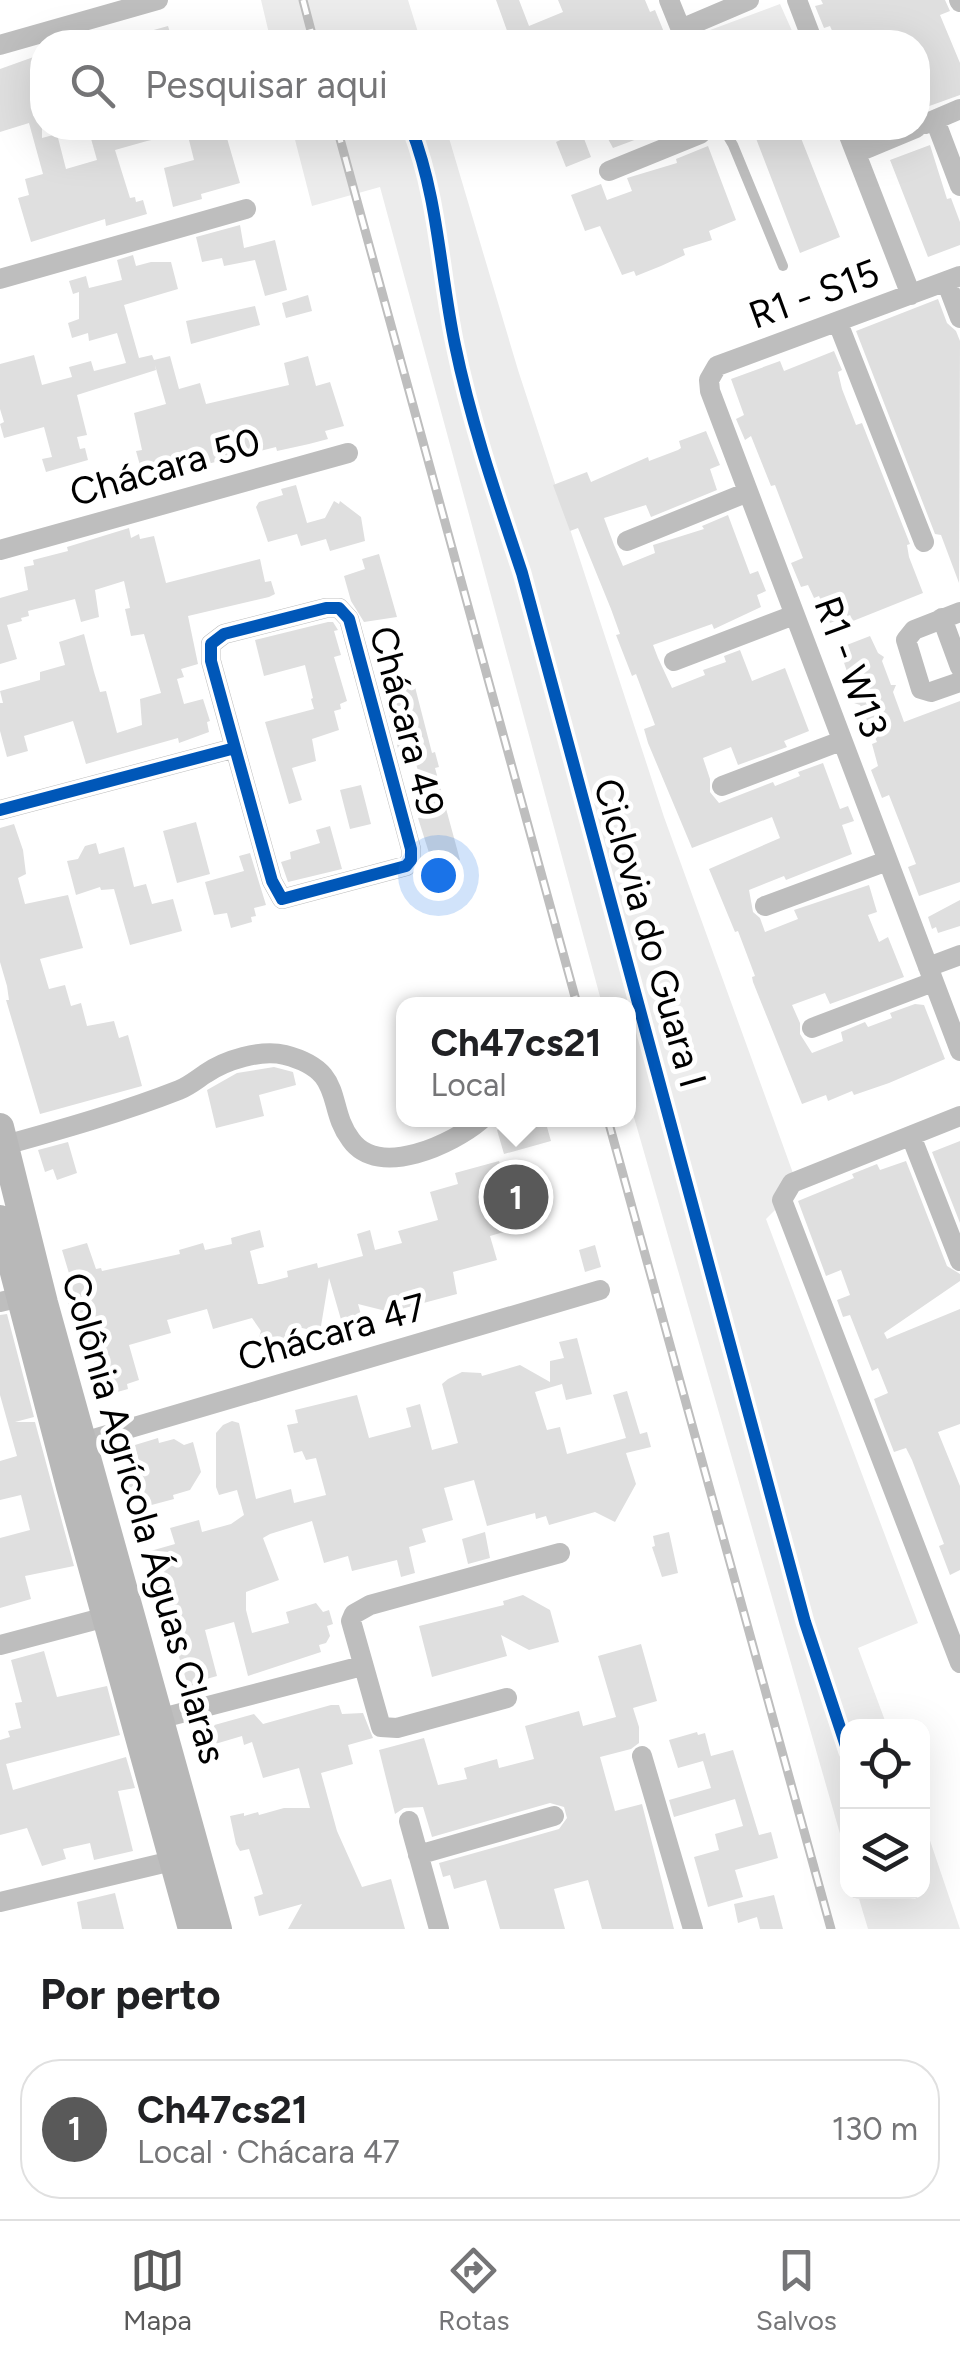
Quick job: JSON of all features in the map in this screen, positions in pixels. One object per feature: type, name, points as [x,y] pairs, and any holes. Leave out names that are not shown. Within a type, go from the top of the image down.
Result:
[{"type":"main road","name":"Colônia Agrícola Águas Claras","points":[[4,1154],[11,1300],[106,1617],[192,1929]]},
{"type":"main road","name":"Colônia Agrícola Águas Claras","points":[[7,1212],[83,1442],[218,1929]]},
{"type":"street","points":[[50,30],[158,0]]},
{"type":"street","points":[[669,0],[682,30]]},
{"type":"street","points":[[695,30],[750,0]]},
{"type":"street","points":[[797,0],[808,30]]},
{"type":"street","points":[[0,44],[30,36]]},
{"type":"street","points":[[930,122],[960,109]]},
{"type":"street","points":[[930,137],[960,186]]},
{"type":"street","points":[[609,171],[685,140]]},
{"type":"street","points":[[851,140],[911,295]]},
{"type":"street","points":[[856,153],[887,140]]},
{"type":"street","points":[[0,280],[246,209]]},
{"type":"street","points":[[953,279],[960,318]]},
{"type":"street","name":"R1 - S15","points":[[710,391],[709,380],[717,366],[953,279]]},
{"type":"street","points":[[838,322],[924,542]]},
{"type":"street","name":"R1 - W13","points":[[710,391],[960,1051]]},
{"type":"street","name":"Chácara 50","points":[[0,550],[348,453]]},
{"type":"street","points":[[626,542],[748,492]]},
{"type":"street","name":"Chácara 49","points":[[339,608],[349,619],[411,860],[406,866],[282,900],[275,890],[235,748],[211,661],[211,644],[224,634],[339,608]]},
{"type":"street","points":[[674,661],[794,615]]},
{"type":"street","points":[[960,667],[951,615],[908,635],[906,646],[921,689],[932,692],[960,682]]},
{"type":"street","points":[[722,786],[841,741]]},
{"type":"street","points":[[0,810],[235,748]]},
{"type":"street","points":[[765,906],[887,861]]},
{"type":"street","points":[[812,1028],[931,974],[960,955]]},
{"type":"street","points":[[4,1154],[175,1092],[226,1064],[265,1054],[298,1060],[327,1081],[350,1140],[372,1155],[404,1156],[438,1146],[471,1127]]},
{"type":"street","points":[[960,1116],[792,1184],[782,1200],[960,1663]]},
{"type":"street","points":[[911,1136],[960,1261]]},
{"type":"street","name":"Chácara 47","points":[[83,1442],[600,1290]]},
{"type":"street","points":[[507,1698],[389,1729],[380,1727],[350,1621],[363,1608],[560,1553]]},
{"type":"street","points":[[0,1645],[106,1617]]},
{"type":"street","points":[[162,1718],[362,1666]]},
{"type":"street","points":[[642,1756],[694,1929]]},
{"type":"street","points":[[418,1855],[554,1816]]},
{"type":"street","points":[[409,1821],[440,1929]]},
{"type":"street","points":[[0,1902],[172,1861]]},
{"type":"lane","points":[[730,140],[783,266]]},
{"type":"shaded area","points":[[261,0],[408,0],[417,30],[268,30]]},
{"type":"shaded area","points":[[780,4],[792,30],[710,30]]},
{"type":"shaded area","points":[[295,140],[450,140],[518,370],[664,817],[798,1187],[766,1219],[918,1623],[858,1648],[884,1719],[840,1719],[840,1834],[636,1124],[636,997],[600,997],[380,187],[312,206]]},
{"type":"shaded area","points":[[930,1841],[960,1929],[868,1929],[859,1899],[930,1899]]},
{"type":"building","points":[[496,0],[519,0],[529,26],[563,12],[558,0],[645,0],[650,12],[655,10],[663,30],[507,30]]},
{"type":"building","points":[[821,0],[945,0],[950,11],[940,15],[960,63],[960,95],[930,106],[930,30],[832,30],[830,26],[824,28],[815,6],[823,4]]},
{"type":"building","points":[[30,58],[30,127],[29,123],[0,132],[0,69]]},
{"type":"building","points":[[34,140],[59,140],[66,169],[97,160],[91,140],[151,140],[115,150],[130,198],[135,197],[136,202],[143,200],[147,214],[106,226],[105,219],[31,242],[18,198],[29,195],[25,179],[43,174]]},
{"type":"building","points":[[189,140],[227,140],[240,183],[173,207],[164,168],[194,160]]},
{"type":"building","points":[[585,140],[591,157],[566,167],[556,142]]},
{"type":"building","points":[[609,140],[634,140],[613,148]]},
{"type":"building","points":[[757,140],[802,140],[840,237],[800,253]]},
{"type":"building","points":[[930,145],[947,199],[951,198],[960,222],[960,245],[928,257],[890,160]]},
{"type":"building","points":[[708,146],[736,220],[709,231],[712,240],[683,249],[685,255],[636,276],[634,271],[622,275],[600,226],[585,231],[571,195],[601,184],[607,200],[632,191],[627,178],[677,163],[676,159]]},
{"type":"building","points":[[240,225],[244,248],[275,240],[287,290],[265,296],[255,260],[224,266],[222,258],[202,262],[196,237]]},
{"type":"building","points":[[133,255],[136,266],[171,262],[178,289],[124,305],[139,358],[170,356],[179,389],[200,383],[206,404],[289,385],[284,363],[308,356],[316,386],[330,382],[344,426],[325,431],[328,439],[277,451],[276,447],[183,470],[181,460],[141,469],[136,451],[142,450],[134,413],[166,404],[155,365],[156,370],[77,395],[87,435],[77,437],[88,460],[46,472],[42,459],[52,457],[44,427],[4,438],[0,424],[4,422],[0,409],[0,364],[34,355],[42,385],[72,377],[69,367],[91,361],[94,371],[126,363],[117,333],[89,341],[88,333],[72,338],[68,323],[79,319],[79,292],[73,294],[69,281],[86,276],[89,288],[122,280],[117,260]]},
{"type":"building","points":[[308,295],[312,311],[286,318],[282,303]]},
{"type":"building","points":[[938,299],[947,323],[960,341],[959,583],[941,535],[935,534],[856,331]]},
{"type":"building","points":[[255,306],[260,325],[191,344],[186,321]]},
{"type":"building","points":[[834,351],[842,370],[838,372],[842,389],[856,425],[862,423],[910,544],[909,557],[923,593],[853,621],[850,615],[830,623],[819,596],[814,598],[808,585],[801,587],[791,563],[803,558],[775,485],[771,486],[751,436],[745,440],[736,419],[744,415],[731,379],[780,361],[784,371]]},
{"type":"building","points":[[706,431],[720,465],[710,469],[717,490],[651,517],[646,505],[604,518],[623,566],[655,553],[653,545],[704,529],[702,526],[728,515],[750,574],[758,571],[766,591],[757,595],[761,607],[714,629],[712,624],[653,645],[672,688],[705,675],[703,670],[726,662],[724,656],[740,650],[752,681],[785,668],[809,731],[784,741],[787,747],[738,765],[731,747],[703,758],[710,792],[719,803],[773,782],[775,786],[823,763],[840,809],[848,806],[854,821],[842,825],[852,854],[749,890],[753,912],[765,932],[798,919],[794,910],[869,885],[877,912],[868,915],[879,942],[888,937],[904,977],[830,1004],[825,993],[792,1005],[800,1034],[812,1053],[843,1041],[841,1032],[865,1022],[868,1027],[892,1018],[890,1013],[915,1004],[924,1005],[945,1059],[889,1083],[828,1101],[826,1095],[802,1104],[753,982],[755,976],[738,931],[735,932],[709,869],[780,838],[772,817],[692,848],[648,743],[644,729],[655,725],[636,674],[632,676],[616,635],[620,634],[611,609],[578,528],[570,531],[553,485],[587,472],[591,482],[648,457],[649,461],[678,450],[679,441]]},
{"type":"building","points":[[296,485],[307,523],[325,518],[334,501],[340,501],[361,517],[365,541],[330,551],[326,539],[301,546],[297,534],[268,542],[256,507],[259,502],[283,495],[281,489]]},
{"type":"building","points":[[129,528],[131,538],[139,534],[140,539],[154,536],[166,583],[260,559],[265,582],[271,581],[275,594],[269,597],[188,616],[198,664],[181,669],[184,677],[177,679],[184,704],[203,699],[209,732],[179,743],[178,738],[86,764],[73,721],[24,736],[28,751],[7,757],[0,731],[0,691],[40,680],[40,672],[65,665],[59,642],[84,634],[100,692],[106,691],[117,733],[142,725],[140,699],[161,693],[144,634],[131,636],[124,581],[95,590],[99,617],[81,622],[75,599],[28,611],[29,616],[21,618],[22,621],[7,625],[17,659],[0,664],[0,598],[28,590],[24,567],[34,565],[33,560],[68,551],[67,547]]},
{"type":"building","points":[[379,554],[397,617],[364,622],[351,601],[344,576],[365,569],[362,559]]},
{"type":"building","points":[[333,622],[338,630],[334,631],[341,655],[334,657],[347,701],[334,711],[339,730],[312,739],[316,761],[292,768],[302,800],[289,804],[265,722],[314,709],[313,698],[305,665],[264,676],[255,640]]},
{"type":"building","points":[[870,636],[884,657],[891,685],[896,685],[893,692],[904,722],[960,701],[960,882],[919,896],[908,867],[916,864],[889,795],[882,798],[871,770],[878,766],[872,744],[877,742],[860,705],[854,703],[856,698],[839,648]]},
{"type":"building","points":[[414,683],[439,767],[435,768],[460,860],[446,864],[442,852],[430,856],[418,818],[431,815],[414,757],[401,760],[383,692]]},
{"type":"building","points":[[361,785],[371,824],[350,829],[340,790]]},
{"type":"building","points":[[196,822],[210,874],[177,883],[163,831]]},
{"type":"building","points":[[14,824],[23,850],[26,874],[18,878],[25,904],[68,895],[83,948],[40,959],[49,989],[65,985],[71,1006],[81,1003],[87,1026],[114,1021],[119,1038],[128,1035],[142,1086],[40,1114],[6,1000],[7,986],[0,962],[0,828]]},
{"type":"building","points":[[330,826],[342,869],[288,882],[281,862],[291,859],[290,852],[320,843],[316,830]]},
{"type":"building","points":[[96,843],[99,854],[124,847],[134,887],[146,884],[152,904],[173,899],[182,931],[130,945],[114,889],[100,887],[76,895],[67,861],[78,859],[85,846]]},
{"type":"building","points":[[250,853],[266,905],[254,908],[256,916],[251,917],[252,922],[231,928],[227,913],[214,915],[205,882],[244,871],[239,856]]},
{"type":"building","points":[[960,900],[960,926],[938,933],[936,927],[932,929],[928,917]]},
{"type":"building","points":[[274,1067],[293,1072],[296,1085],[259,1095],[264,1116],[216,1128],[207,1090],[237,1073]]},
{"type":"building","points":[[547,1127],[551,1141],[504,1154],[497,1130]]},
{"type":"building","points":[[960,1141],[960,1223],[932,1152]]},
{"type":"building","points":[[68,1142],[77,1173],[57,1180],[53,1169],[45,1172],[38,1150]]},
{"type":"building","points":[[499,1161],[506,1182],[531,1175],[541,1211],[516,1218],[518,1228],[490,1236],[497,1260],[453,1272],[457,1294],[390,1312],[358,1304],[362,1318],[342,1323],[329,1278],[320,1332],[293,1326],[288,1345],[259,1337],[261,1331],[252,1318],[213,1329],[207,1309],[167,1320],[171,1333],[129,1345],[139,1380],[127,1384],[128,1389],[103,1396],[78,1304],[69,1306],[62,1282],[71,1280],[62,1250],[87,1243],[96,1269],[102,1271],[180,1254],[179,1250],[203,1243],[205,1250],[232,1244],[231,1238],[260,1230],[264,1247],[250,1251],[258,1284],[262,1284],[288,1277],[287,1271],[317,1263],[318,1268],[363,1256],[357,1234],[370,1230],[375,1250],[402,1243],[398,1231],[438,1220],[430,1192],[458,1184],[455,1173]]},
{"type":"building","points":[[906,1161],[947,1266],[960,1274],[960,1281],[884,1333],[887,1339],[960,1309],[960,1424],[938,1432],[960,1486],[960,1570],[950,1575],[939,1546],[944,1544],[912,1460],[906,1448],[894,1452],[874,1399],[888,1393],[878,1368],[872,1371],[850,1315],[843,1317],[837,1300],[850,1295],[841,1270],[826,1276],[798,1201],[877,1164],[880,1170]]},
{"type":"building","points":[[595,1245],[601,1267],[585,1272],[579,1250]]},
{"type":"building","points":[[7,1314],[34,1417],[15,1422],[35,1422],[74,1566],[25,1576],[31,1599],[0,1608],[0,1538],[30,1530],[21,1495],[0,1500],[0,1461],[17,1456],[0,1395],[0,1315]]},
{"type":"building","points":[[577,1338],[592,1394],[566,1400],[562,1384],[535,1392],[547,1430],[560,1427],[567,1454],[626,1438],[613,1395],[627,1391],[640,1434],[647,1432],[651,1447],[626,1453],[636,1484],[615,1522],[595,1512],[549,1525],[546,1516],[536,1519],[535,1513],[487,1526],[474,1480],[444,1488],[453,1520],[422,1529],[426,1542],[409,1547],[415,1573],[401,1577],[397,1560],[352,1571],[348,1556],[324,1563],[312,1521],[270,1534],[263,1538],[279,1580],[246,1592],[252,1633],[289,1623],[286,1612],[316,1603],[323,1612],[329,1610],[333,1624],[327,1626],[330,1636],[319,1645],[321,1652],[248,1676],[234,1622],[205,1630],[217,1676],[203,1680],[206,1692],[191,1696],[147,1552],[175,1544],[170,1528],[199,1520],[202,1532],[231,1524],[244,1515],[237,1490],[219,1495],[216,1487],[216,1433],[223,1425],[239,1423],[256,1499],[291,1489],[294,1503],[326,1495],[316,1458],[306,1460],[302,1451],[294,1453],[287,1425],[298,1423],[295,1410],[357,1395],[369,1438],[411,1427],[406,1408],[420,1404],[432,1450],[458,1443],[442,1384],[448,1379],[462,1372],[482,1376],[520,1365],[550,1382],[550,1361],[564,1358],[559,1342]]},
{"type":"building","points":[[158,1438],[159,1443],[174,1439],[184,1445],[193,1442],[201,1472],[190,1490],[144,1507],[139,1492],[131,1494],[126,1477],[135,1475],[133,1468],[140,1466],[135,1445]]},
{"type":"building","points":[[485,1532],[490,1558],[468,1564],[462,1539]]},
{"type":"building","points":[[669,1532],[678,1573],[662,1577],[652,1547],[653,1536]]},
{"type":"building","points":[[523,1595],[550,1610],[559,1642],[529,1650],[501,1635],[507,1656],[432,1677],[419,1626],[504,1605],[503,1601]]},
{"type":"building","points":[[641,1644],[657,1701],[633,1708],[639,1743],[600,1757],[615,1811],[642,1804],[674,1929],[602,1929],[588,1880],[554,1889],[565,1929],[500,1929],[486,1880],[454,1889],[450,1875],[443,1877],[439,1863],[559,1829],[567,1818],[564,1807],[550,1803],[432,1837],[423,1807],[404,1808],[395,1814],[379,1750],[424,1738],[438,1785],[467,1779],[464,1768],[497,1759],[499,1768],[534,1759],[525,1726],[579,1711],[583,1726],[616,1717],[598,1656]]},
{"type":"building","points":[[44,1651],[57,1697],[107,1686],[120,1735],[6,1764],[13,1790],[126,1757],[135,1788],[118,1791],[133,1851],[94,1860],[90,1843],[63,1849],[66,1859],[42,1866],[27,1828],[0,1835],[0,1740],[10,1737],[8,1731],[21,1728],[15,1703],[22,1702],[11,1660]]},
{"type":"building","points":[[339,1705],[342,1714],[363,1713],[373,1738],[348,1745],[353,1764],[321,1773],[337,1831],[362,1887],[391,1879],[405,1929],[288,1929],[302,1904],[259,1916],[254,1897],[263,1894],[249,1849],[240,1851],[236,1844],[230,1816],[310,1808],[299,1768],[263,1778],[252,1742],[244,1745],[242,1736],[205,1747],[200,1729],[254,1714],[263,1724]]},
{"type":"building","points":[[705,1733],[711,1756],[733,1750],[759,1835],[771,1832],[778,1858],[735,1870],[743,1897],[708,1907],[694,1857],[719,1850],[715,1834],[743,1826],[735,1799],[674,1817],[669,1800],[711,1788],[703,1761],[678,1768],[669,1740]]},
{"type":"building","points":[[115,1893],[124,1929],[82,1929],[77,1902]]},
{"type":"building","points":[[774,1895],[783,1929],[760,1929],[757,1917],[738,1923],[734,1904]]},
{"type":"railway","points":[[303,0],[311,30]]},
{"type":"railway","points":[[340,140],[575,997]]},
{"type":"railway","points":[[610,1127],[831,1929]]},
{"type":"cycle path","name":"Ciclovia do Guara I","points":[[415,140],[427,180],[455,345],[469,403],[522,573],[805,1622],[840,1728]]},
{"type":"cycle path","points":[[0,810],[235,748],[272,881],[282,899],[406,866],[411,860],[349,619],[339,608],[224,634],[211,644],[211,661],[235,748]]},
{"type":"place","name":"Ch47cs21","points":[[516,1197]]}]
